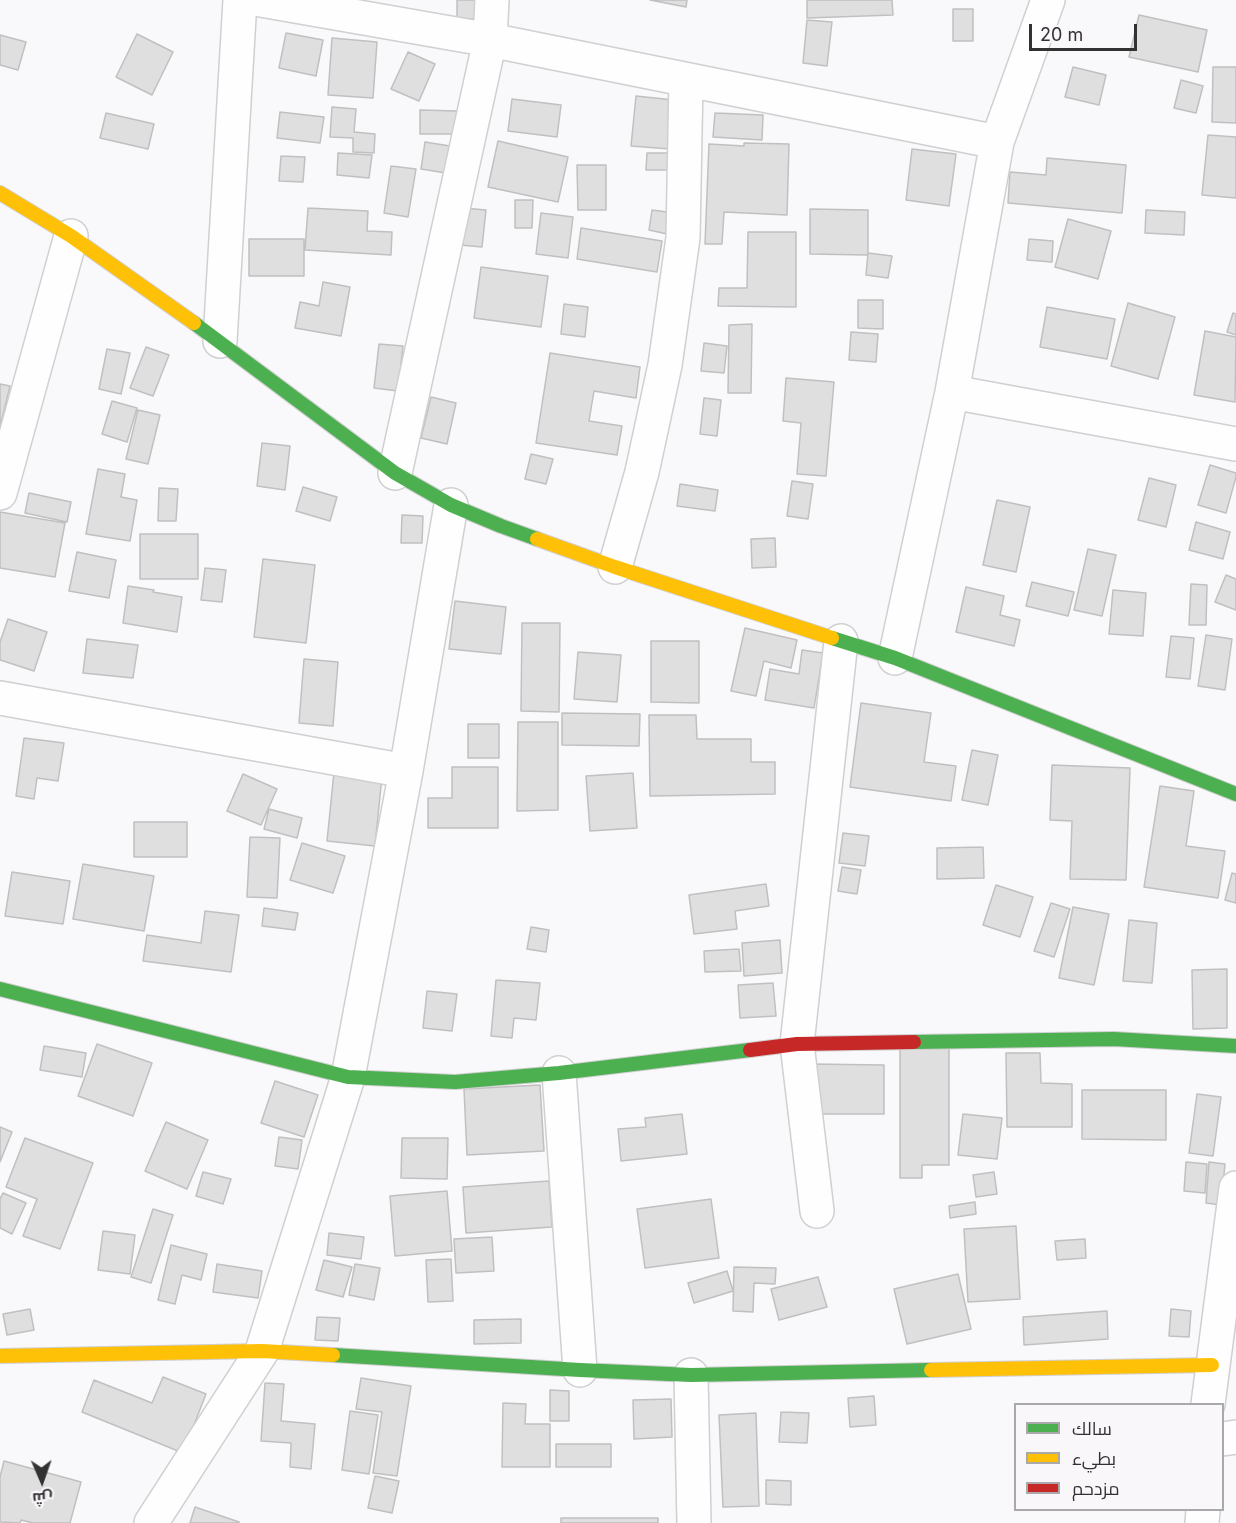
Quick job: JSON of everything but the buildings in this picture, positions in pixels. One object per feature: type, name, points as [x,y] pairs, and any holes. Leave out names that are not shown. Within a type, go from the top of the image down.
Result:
[{"type":"street","points":[[220,341],[240,0]]},
{"type":"street","points":[[261,0],[490,40],[997,142]]},
{"type":"street","points":[[395,473],[490,40],[492,0]]},
{"type":"street","points":[[895,658],[952,392],[997,142],[1048,0]]},
{"type":"street","points":[[615,567],[642,472],[665,365],[683,238],[686,80]]},
{"type":"street","points":[[0,193],[71,236],[220,341],[395,473],[451,505],[615,567],[895,658],[1236,794]]},
{"type":"street","points":[[0,493],[71,236]]},
{"type":"street","points":[[952,392],[1236,444]]},
{"type":"street","points":[[151,1523],[262,1351],[348,1077],[406,771],[451,505]]},
{"type":"street","points":[[817,1211],[797,1044],[840,640]]},
{"type":"street","points":[[0,698],[406,771]]},
{"type":"street","points":[[0,989],[348,1077],[454,1082],[797,1044],[1114,1039],[1236,1046]]},
{"type":"street","points":[[559,1072],[580,1370]]},
{"type":"street","points":[[1208,1403],[1236,1188]]},
{"type":"street","points":[[0,1356],[262,1351],[691,1375],[1212,1365]]},
{"type":"street","points":[[691,1375],[694,1523]]},
{"type":"traffic: fast","points":[[194,323],[395,473],[451,505],[537,539]]},
{"type":"traffic: fast","points":[[832,638],[895,658],[1236,794]]},
{"type":"traffic: fast","points":[[0,989],[348,1077],[455,1082],[559,1073],[750,1050]]},
{"type":"traffic: fast","points":[[914,1042],[1114,1039],[1236,1046]]},
{"type":"traffic: fast","points":[[333,1355],[691,1375],[931,1370]]},
{"type":"traffic: slow","points":[[0,193],[71,236],[194,323]]},
{"type":"traffic: slow","points":[[537,539],[832,638]]},
{"type":"traffic: slow","points":[[0,1356],[262,1351],[333,1355]]},
{"type":"traffic: slow","points":[[931,1370],[1212,1365]]},
{"type":"traffic: jam","points":[[750,1050],[797,1044],[914,1042]]}]
